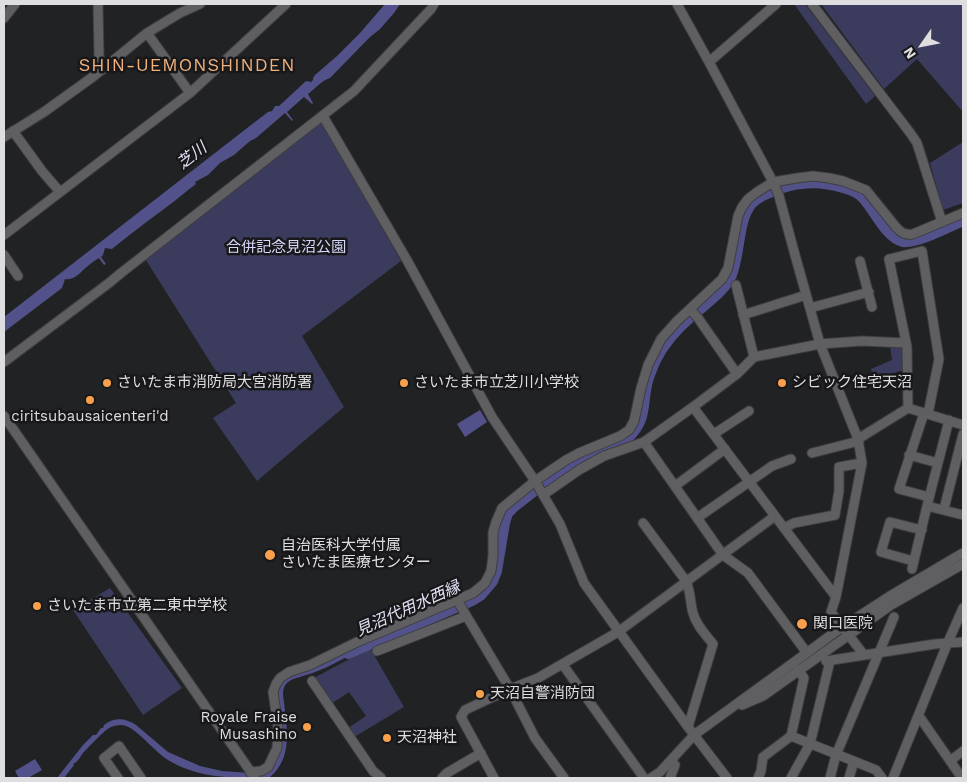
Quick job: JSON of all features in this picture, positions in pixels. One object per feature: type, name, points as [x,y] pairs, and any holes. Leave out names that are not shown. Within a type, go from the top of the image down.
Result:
[{"type":"street","points":[[4,18],[15,4]]},
{"type":"street","points":[[98,4],[99,56],[104,69]]},
{"type":"street","points":[[4,137],[44,112],[104,69],[147,33],[180,13],[200,4]]},
{"type":"street","points":[[4,235],[190,93],[286,4]]},
{"type":"street","points":[[4,362],[109,283],[354,92],[434,4]]},
{"type":"street","points":[[676,4],[709,62],[779,196],[820,344],[858,440],[862,463],[836,597],[831,612],[864,655]]},
{"type":"street","points":[[709,62],[776,4]]},
{"type":"street","points":[[812,4],[917,144],[942,222]]},
{"type":"street","points":[[147,33],[190,93]]},
{"type":"street","points":[[323,116],[408,262],[492,417],[536,481],[560,524],[584,583],[725,777]]},
{"type":"street","points":[[14,131],[42,171],[60,192]]},
{"type":"street","points":[[4,416],[252,774],[268,767],[277,748],[278,727],[274,692],[280,678],[289,672],[310,665],[365,639],[473,593],[485,583],[491,572],[494,527],[502,508],[554,468],[579,453],[620,436],[629,430],[634,422],[648,365],[661,340],[722,279],[728,268],[738,216],[748,199],[773,182],[813,176],[844,181],[866,190],[899,231],[906,235],[913,234],[963,213]]},
{"type":"street","points":[[908,408],[906,343],[889,259],[922,252],[939,359],[926,414],[909,455],[899,489],[944,510],[963,515]]},
{"type":"street","points":[[4,255],[18,276]]},
{"type":"street","points":[[860,261],[872,306]]},
{"type":"street","points":[[736,285],[754,357]]},
{"type":"street","points":[[810,308],[868,292]]},
{"type":"street","points":[[743,315],[806,295]]},
{"type":"street","points":[[690,309],[737,374]]},
{"type":"street","points":[[543,495],[579,470],[604,456],[644,442],[737,374],[754,357],[820,344],[862,340],[906,343]]},
{"type":"street","points":[[694,407],[836,597]]},
{"type":"street","points":[[908,408],[963,425]]},
{"type":"street","points":[[812,453],[858,440],[908,408]]},
{"type":"street","points":[[714,434],[749,411]]},
{"type":"street","points":[[922,530],[890,522],[881,552],[913,565],[922,530],[928,502],[949,420]]},
{"type":"street","points":[[944,510],[960,461],[963,434]]},
{"type":"street","points":[[644,442],[723,555],[748,573],[807,653]]},
{"type":"street","points":[[675,486],[725,449]]},
{"type":"street","points":[[909,455],[938,463]]},
{"type":"street","points":[[697,518],[772,466],[791,459]]},
{"type":"street","points":[[784,528],[794,523],[835,515],[839,491],[839,467],[862,463]]},
{"type":"street","points":[[494,778],[461,717],[464,710],[538,678],[618,632],[775,516]]},
{"type":"street","points":[[643,523],[686,582],[689,588],[693,614],[699,626],[714,644],[688,727]]},
{"type":"street","points":[[651,778],[660,772],[694,735],[842,627],[963,553]]},
{"type":"street","points":[[728,711],[763,696],[891,604],[963,564]]},
{"type":"street","points":[[458,600],[510,689],[535,738],[564,778]]},
{"type":"street","points":[[893,778],[963,608]]},
{"type":"street","points":[[377,651],[466,615]]},
{"type":"street","points":[[830,778],[836,755],[894,617]]},
{"type":"street","points":[[791,778],[810,744],[828,661],[948,642],[963,642]]},
{"type":"street","points":[[563,665],[644,778]]},
{"type":"street","points":[[758,778],[763,757],[791,736],[804,678],[798,670]]},
{"type":"street","points":[[312,681],[372,770],[381,778]]},
{"type":"street","points":[[919,716],[962,778]]},
{"type":"street","points":[[791,736],[876,770],[882,778]]},
{"type":"street","points":[[118,778],[104,758],[119,746],[142,778]]},
{"type":"street","points":[[950,761],[963,751]]},
{"type":"street","points":[[442,778],[447,773],[481,753]]},
{"type":"street","points":[[670,778],[675,765],[671,760]]},
{"type":"street","points":[[850,778],[854,761]]},
{"type":"green space","points":[[794,4],[805,4],[875,96],[866,104]]},
{"type":"green space","points":[[821,4],[963,4],[963,112],[917,59],[884,89]]},
{"type":"green space","name":"合併記念見沼公園","points":[[321,121],[401,261],[302,336],[344,407],[257,481],[213,418],[236,403],[144,257]]},
{"type":"green space","points":[[963,142],[963,203],[943,210],[930,163]]},
{"type":"green space","points":[[890,346],[904,347],[905,370],[873,378],[871,369],[892,360]]},
{"type":"green space","points":[[110,588],[182,688],[143,715],[73,610]]},
{"type":"green space","points":[[370,648],[404,707],[356,736],[351,734],[348,728],[366,716],[349,692],[331,704],[312,679]]},
{"type":"shaded area","points":[[385,4],[400,4],[380,29],[330,78],[308,94],[312,104],[304,97],[287,112],[292,121],[285,113],[256,138],[220,163],[208,175],[195,182],[196,184],[112,249],[105,248],[101,257],[106,264],[104,265],[99,258],[75,277],[65,279],[62,288],[4,332],[4,317],[251,125],[272,111],[275,106],[279,106],[306,81],[311,82],[315,75],[360,33]]},
{"type":"shaded area","points":[[480,410],[487,422],[465,437],[457,424]]},
{"type":"shaded area","points":[[361,643],[363,648],[327,667],[294,679],[286,684],[283,693],[287,743],[282,762],[269,778],[217,776],[192,771],[168,760],[136,732],[126,726],[117,725],[105,731],[83,753],[64,778],[57,778],[93,735],[96,735],[108,722],[120,719],[136,725],[168,752],[200,766],[222,771],[264,774],[279,755],[277,694],[284,678]]},
{"type":"shaded area","points":[[35,759],[42,770],[28,778],[19,778],[15,771]]},
{"type":"waterway","name":"見沼代用水西縁","points":[[348,653],[480,595],[492,581],[496,571],[507,513],[559,471],[576,460],[628,437],[641,417],[647,381],[662,348],[676,331],[716,294],[729,279],[733,270],[741,225],[749,206],[758,197],[785,186],[801,183],[818,182],[849,189],[863,197],[886,229],[897,239],[903,241],[924,237],[963,220]]},
{"type":"place","name":"さいたま市消防局大宮消防署","points":[[107,383]]},
{"type":"place","name":"さいたま市立芝川小学校","points":[[404,383]]},
{"type":"place","name":"シビック住宅天沼","points":[[782,383]]},
{"type":"place","name":"ciritsubausaicenteri'd","points":[[90,400]]},
{"type":"place","name":"自治医科大学付属 さいたま医療センター","points":[[270,555]]},
{"type":"place","name":"さいたま市立第二東中学校","points":[[37,606]]},
{"type":"place","name":"関口医院","points":[[802,624]]},
{"type":"place","name":"天沼自警消防団","points":[[480,694]]},
{"type":"place","name":"Royale Fraise Musashino","points":[[307,727]]},
{"type":"place","name":"天沼神社","points":[[387,738]]},
{"type":"district","name":"SHIN-UEMONSHINDEN","points":[[187,66]]},
{"type":"water label","name":"芝川","points":[[192,156]]}]
